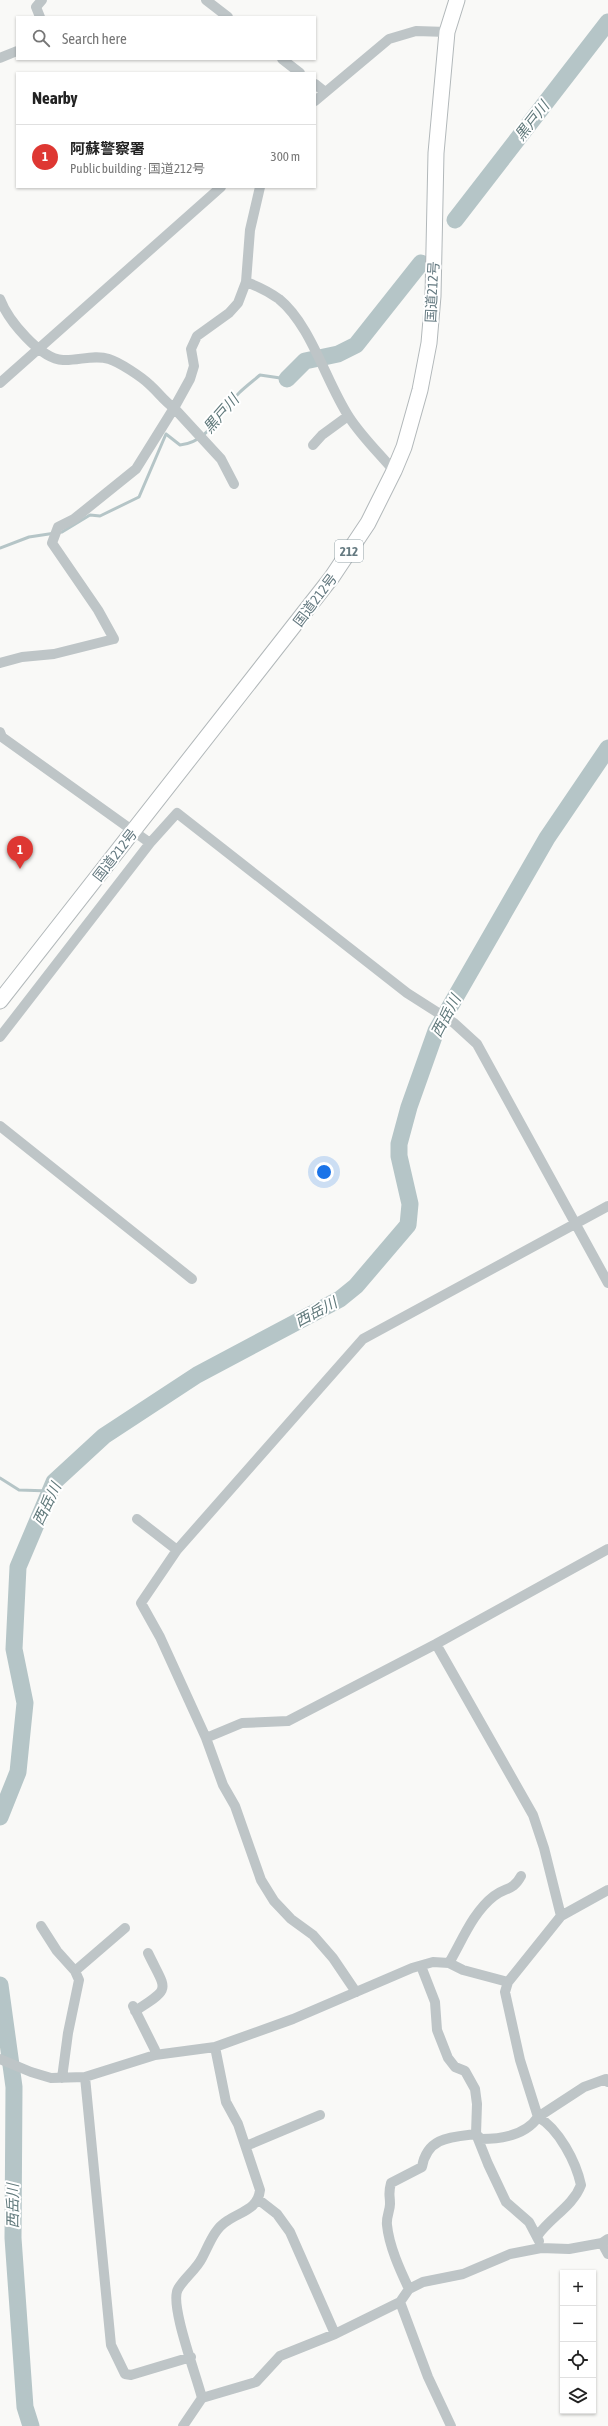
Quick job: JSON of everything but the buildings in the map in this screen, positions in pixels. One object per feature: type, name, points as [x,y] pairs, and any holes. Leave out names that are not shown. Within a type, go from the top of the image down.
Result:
[{"type":"highway","name":"国道212号","points":[[0,1001],[332,578],[368,523],[394,471],[404,447],[420,390],[429,343],[433,296],[436,153],[447,32],[457,0]]},
{"type":"street","points":[[40,16],[36,7],[42,0]]},
{"type":"street","points":[[206,0],[227,16]]},
{"type":"street","points":[[316,100],[389,40],[416,31],[447,32]]},
{"type":"street","points":[[0,58],[16,51]]},
{"type":"street","points":[[283,60],[299,72]]},
{"type":"street","points":[[316,85],[325,92]]},
{"type":"street","points":[[0,383],[220,188]]},
{"type":"street","points":[[0,663],[22,657],[54,654],[114,639],[98,610],[52,543],[58,527],[80,514],[136,469],[174,408],[190,379],[194,366],[191,350],[197,336],[229,314],[238,303],[246,282],[250,230],[260,188]]},
{"type":"street","points":[[246,282],[279,299],[304,329],[348,416],[362,435],[394,471]]},
{"type":"street","points":[[0,299],[11,318],[38,349],[49,358],[64,360],[89,357],[109,359],[150,384],[162,400],[174,408],[206,441],[221,459],[234,484]]},
{"type":"street","points":[[313,445],[322,435],[348,416]]},
{"type":"street","points":[[0,732],[2,737],[134,830],[150,844]]},
{"type":"street","points":[[0,1037],[150,844],[177,813],[420,1003],[454,1023],[477,1044],[608,1283]]},
{"type":"street","points":[[0,1126],[192,1279]]},
{"type":"street","points":[[356,1992],[333,1958],[312,1935],[291,1919],[274,1901],[261,1880],[234,1806],[223,1785],[206,1738],[160,1637],[140,1603],[177,1550],[352,1349],[363,1339],[608,1206]]},
{"type":"street","points":[[137,1519],[177,1550]]},
{"type":"street","points":[[206,1738],[242,1723],[288,1721],[436,1644],[608,1549]]},
{"type":"street","points":[[436,1644],[533,1815],[544,1848],[561,1916]]},
{"type":"street","points":[[449,1963],[475,1917],[494,1896],[515,1886],[520,1876]]},
{"type":"street","points":[[538,2235],[547,2223],[571,2203],[581,2185],[566,2149],[547,2122],[538,2117],[528,2089],[513,2031],[506,1992],[508,1982],[561,1916],[608,1890]]},
{"type":"street","points":[[41,1926],[57,1951],[75,1971],[79,1980],[68,2034],[62,2078]]},
{"type":"street","points":[[75,1971],[125,1928]]},
{"type":"street","points":[[148,1953],[163,1984],[164,1990],[160,1996],[134,2008],[155,2050],[155,2055]]},
{"type":"street","points":[[1,2060],[31,2072],[62,2078],[85,2077],[155,2055],[215,2047],[293,2019],[356,1992],[433,1962],[449,1963],[462,1970],[508,1982]]},
{"type":"street","points":[[420,1966],[435,2002],[437,2030],[448,2058],[456,2067],[465,2071],[475,2089],[477,2104],[476,2134],[502,2195],[506,2202],[529,2222],[538,2235],[541,2248]]},
{"type":"street","points":[[202,2398],[177,2310],[177,2290],[195,2269],[209,2241],[226,2222],[251,2208],[259,2200],[260,2190],[238,2124],[226,2102],[215,2047]]},
{"type":"street","points":[[85,2077],[111,2345],[125,2374],[131,2375],[191,2357]]},
{"type":"street","points":[[476,2134],[481,2139],[498,2139],[511,2136],[532,2125],[538,2117],[584,2087],[606,2079],[608,2082]]},
{"type":"street","points":[[246,2146],[320,2115]]},
{"type":"street","points":[[409,2289],[403,2276],[387,2225],[387,2214],[390,2204],[388,2194],[391,2183],[422,2167],[424,2156],[437,2142],[476,2134]]},
{"type":"street","points":[[259,2200],[277,2214],[290,2232],[335,2334]]},
{"type":"street","points":[[182,2426],[202,2398],[256,2382],[280,2356],[335,2334],[400,2302],[409,2289],[423,2282],[463,2274],[510,2254],[541,2248],[569,2249],[605,2241],[608,2254]]},
{"type":"street","points":[[400,2302],[428,2377],[451,2426]]},
{"type":"waterway","name":"黒戸川","points":[[455,220],[608,22]]},
{"type":"waterway","name":"黒戸川","points":[[287,379],[305,361],[338,354],[356,345],[421,263]]},
{"type":"waterway","name":"黒戸川","points":[[0,548],[29,537],[62,532],[90,515],[100,516],[139,497],[166,434],[180,445],[190,443],[206,433],[239,393],[260,375],[287,379]]},
{"type":"waterway","name":"西岳川","points":[[0,1817],[18,1772],[25,1703],[14,1649],[18,1567],[54,1482],[104,1436],[197,1375],[340,1299],[356,1286],[408,1225],[410,1204],[399,1156],[399,1144],[409,1107],[436,1031],[547,838],[608,748]]},
{"type":"waterway","points":[[0,1478],[19,1490],[50,1491]]},
{"type":"waterway","name":"西岳川","points":[[0,1985],[14,2087],[13,2238],[25,2407],[31,2426]]},
{"type":"place","name":"阿蘇警察署","points":[[20,869]]}]
